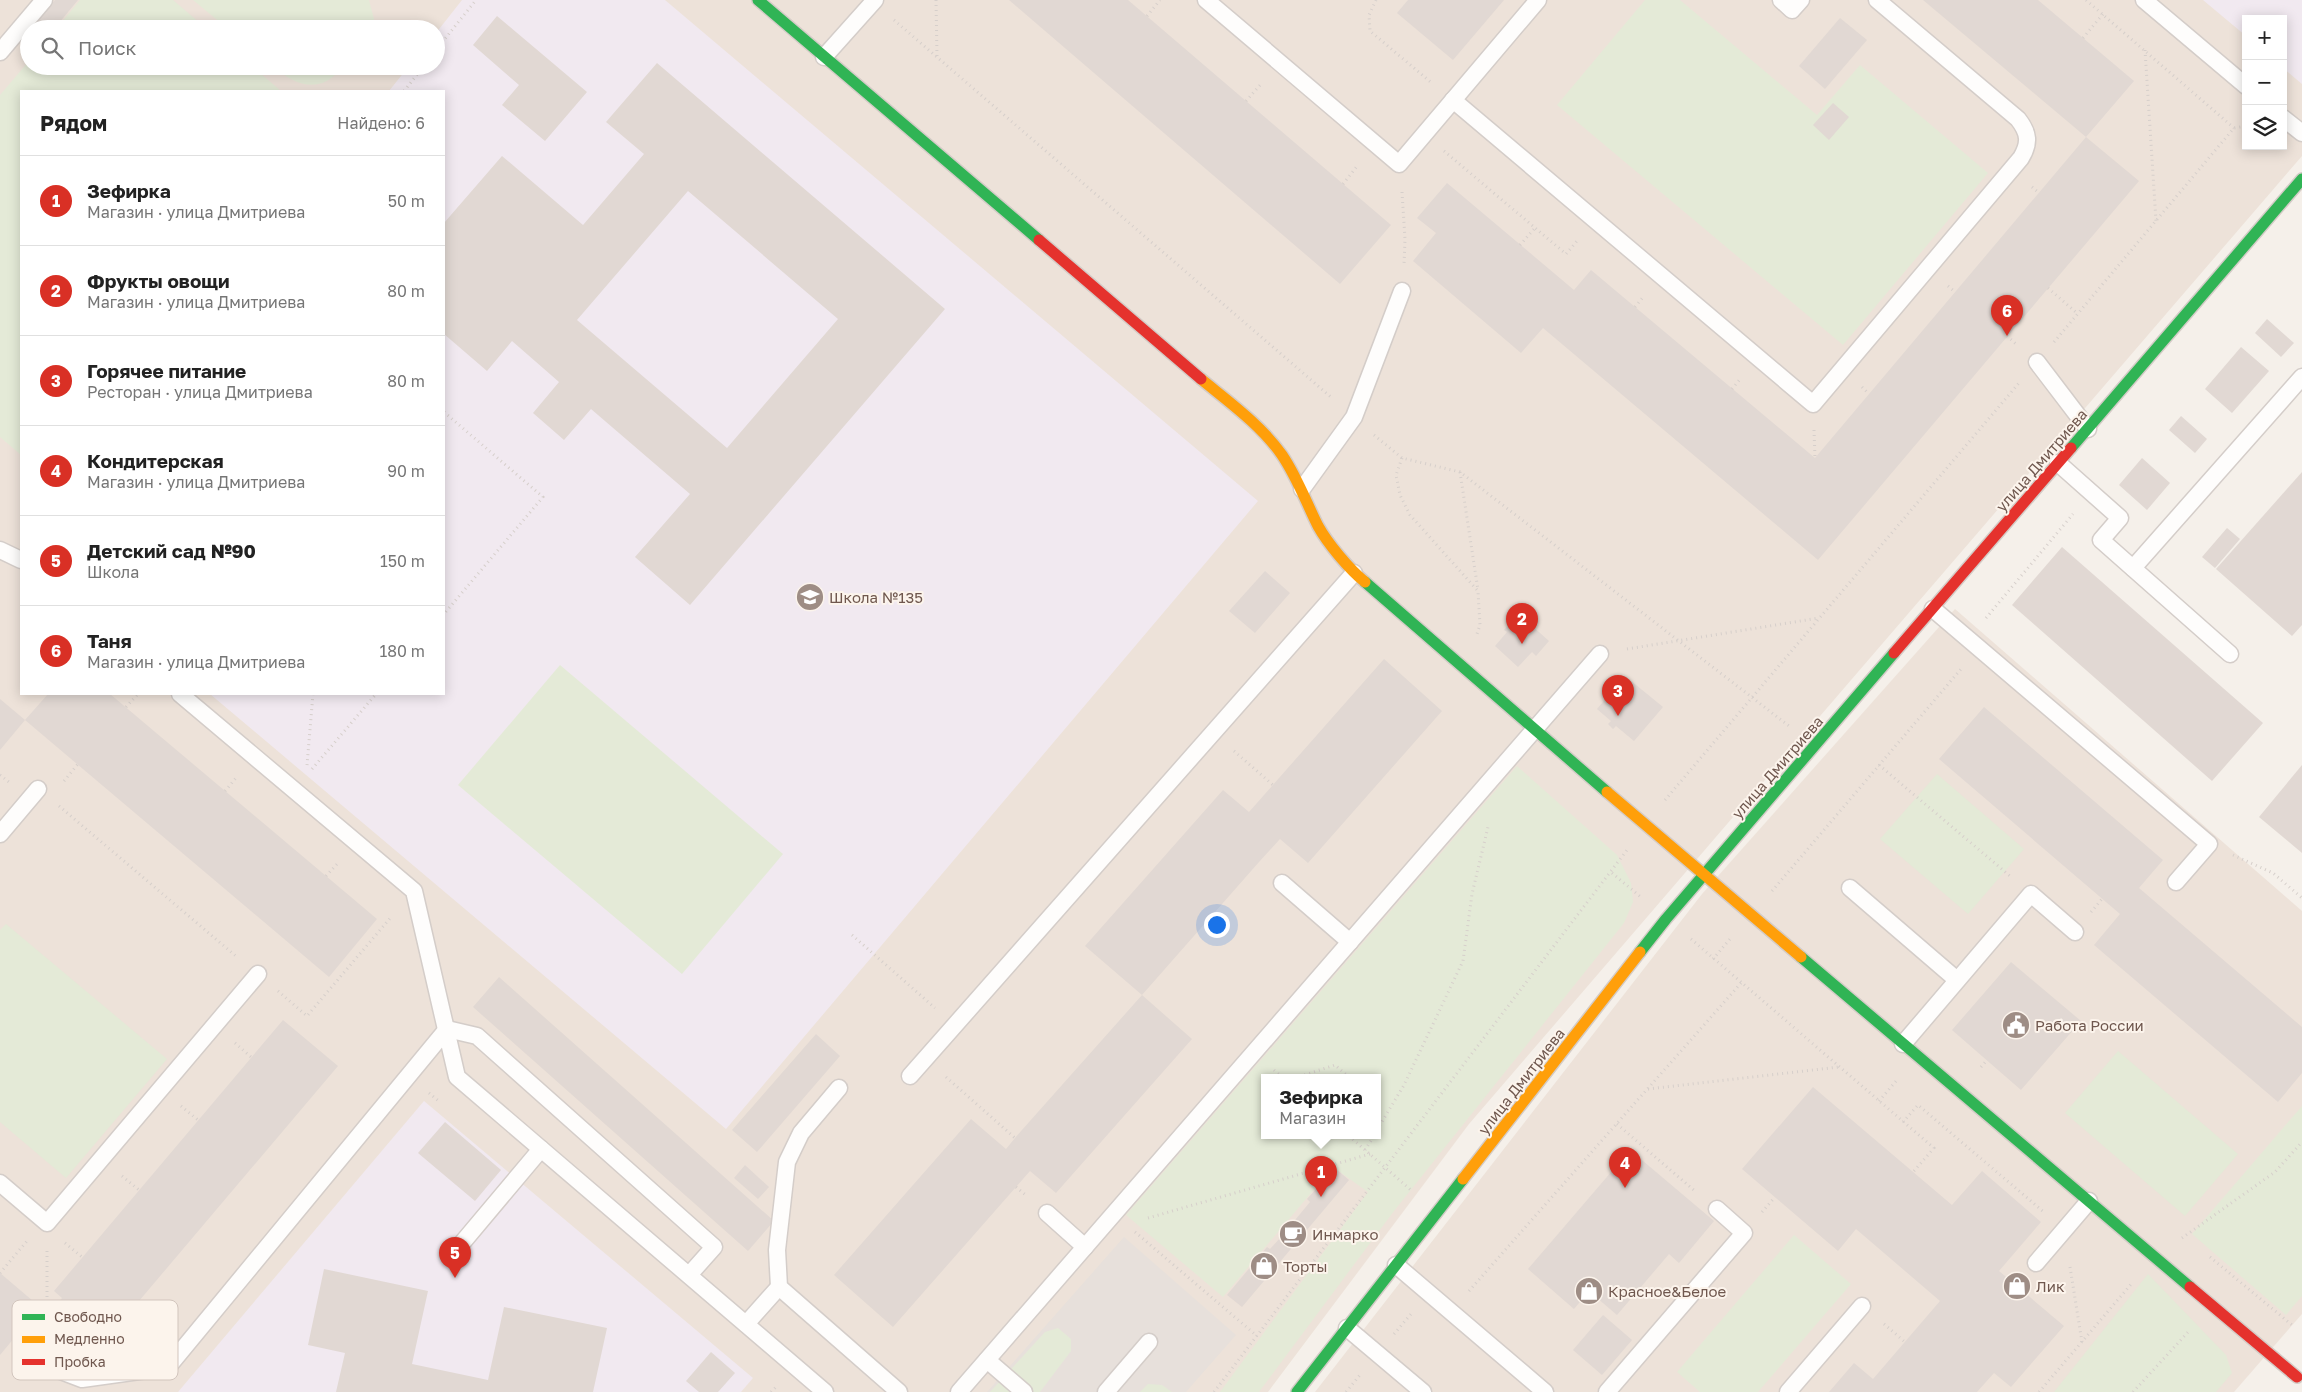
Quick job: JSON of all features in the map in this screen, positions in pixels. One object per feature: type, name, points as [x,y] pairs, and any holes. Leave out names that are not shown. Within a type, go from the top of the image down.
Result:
[{"type":"street","points":[[758,0],[1252,422],[1281,454],[1302,489],[1319,528],[1354,572],[1704,875],[2298,1378]]},
{"type":"street","name":"улица Дмитриева","points":[[1297,1392],[1666,919],[2302,180]]},
{"type":"lane","points":[[27,20],[44,0]]},
{"type":"lane","points":[[824,57],[874,0]]},
{"type":"lane","points":[[1206,0],[1400,164],[1538,0]]},
{"type":"lane","points":[[1781,0],[1792,10],[1801,0]]},
{"type":"lane","points":[[1453,100],[1813,404],[2022,158],[2027,149],[2028,138],[2025,128],[2018,119],[1877,0]]},
{"type":"lane","points":[[2144,0],[2242,83]]},
{"type":"lane","points":[[0,52],[20,28]]},
{"type":"lane","points":[[2287,121],[2302,133]]},
{"type":"lane","points":[[1302,489],[1354,417],[1402,292]]},
{"type":"lane","points":[[2037,362],[2088,429]]},
{"type":"lane","points":[[2133,568],[2302,377]]},
{"type":"lane","points":[[2058,463],[2120,518],[2101,540],[2230,654]]},
{"type":"lane","points":[[0,550],[20,560]]},
{"type":"lane","points":[[910,1076],[1354,572]]},
{"type":"lane","points":[[1933,609],[2209,844],[2176,882]]},
{"type":"lane","points":[[959,1392],[1085,1247],[1120,1219],[1350,942],[1600,654]]},
{"type":"lane","points":[[181,695],[414,891],[457,1078],[825,1392]]},
{"type":"lane","points":[[0,834],[38,789]]},
{"type":"lane","points":[[1282,883],[1350,942]]},
{"type":"lane","points":[[1850,888],[1958,980]]},
{"type":"lane","points":[[1903,1044],[2031,894],[2074,932]]},
{"type":"lane","points":[[0,1183],[47,1223],[258,974]]},
{"type":"lane","points":[[447,1030],[477,1036],[714,1247],[689,1276]]},
{"type":"lane","points":[[178,1355],[447,1030]]},
{"type":"lane","points":[[746,1324],[779,1286],[777,1250],[787,1162],[801,1133],[839,1088]]},
{"type":"lane","points":[[452,1254],[541,1149]]},
{"type":"lane","points":[[2036,1263],[2089,1201]]},
{"type":"lane","points":[[1608,1392],[1744,1233],[1717,1209]]},
{"type":"lane","points":[[1046,1213],[1085,1247]]},
{"type":"lane","points":[[1396,1265],[1545,1392]]},
{"type":"lane","points":[[779,1286],[899,1392]]},
{"type":"lane","points":[[1788,1392],[1862,1306]]},
{"type":"lane","points":[[1347,1328],[1423,1392]]},
{"type":"lane","points":[[1106,1392],[1149,1342]]},
{"type":"lane","points":[[987,1360],[1024,1392]]},
{"type":"path","points":[[445,39],[476,0]]},
{"type":"path","points":[[936,0],[937,57]]},
{"type":"path","points":[[1147,16],[1160,0]]},
{"type":"path","points":[[1376,0],[1369,15],[1370,31],[1453,100]]},
{"type":"path","points":[[2086,0],[2234,128]]},
{"type":"path","points":[[2083,38],[2103,14]]},
{"type":"path","points":[[2145,50],[2156,221]]},
{"type":"path","points":[[405,90],[417,75]]},
{"type":"path","points":[[1246,102],[1264,81]]},
{"type":"path","points":[[1214,1392],[1612,873],[1645,824],[2234,128],[2242,127]]},
{"type":"path","points":[[1436,144],[1566,254],[1582,236]]},
{"type":"path","points":[[1342,184],[1360,163]]},
{"type":"path","points":[[1400,164],[1405,239],[1402,292]]},
{"type":"path","points":[[1520,245],[1534,228]]},
{"type":"path","points":[[2048,288],[2078,314]]},
{"type":"path","points":[[445,413],[543,497],[445,613]]},
{"type":"path","points":[[1402,458],[1396,475],[1400,495],[1410,515],[1478,591]]},
{"type":"path","points":[[1460,472],[1478,591],[1480,625],[1464,668]]},
{"type":"path","points":[[1751,915],[1979,648],[1985,619],[2091,492]]},
{"type":"path","points":[[1600,654],[1819,618]]},
{"type":"path","points":[[126,707],[137,695]]},
{"type":"path","points":[[313,695],[307,776],[375,695]]},
{"type":"path","points":[[1230,747],[1273,785]]},
{"type":"path","points":[[1879,765],[2031,894]]},
{"type":"path","points":[[225,791],[238,776]]},
{"type":"path","points":[[38,789],[307,1016],[414,891]]},
{"type":"path","points":[[1381,1123],[1404,1085],[1464,961],[1472,894],[1490,821]]},
{"type":"path","points":[[2209,844],[2272,873],[2302,898]]},
{"type":"path","points":[[326,876],[345,854]]},
{"type":"path","points":[[852,935],[955,1025]]},
{"type":"path","points":[[1713,959],[1934,1148],[1913,1172]]},
{"type":"path","points":[[1450,1311],[1741,983]]},
{"type":"path","points":[[233,1042],[251,1057]]},
{"type":"path","points":[[1306,1074],[1335,1064],[1346,1074]]},
{"type":"path","points":[[1647,1089],[1839,1067]]},
{"type":"path","points":[[942,1073],[1015,1138]]},
{"type":"path","points":[[1903,1122],[1918,1104],[2064,1230],[2082,1342]]},
{"type":"path","points":[[179,1105],[198,1120]]},
{"type":"path","points":[[1617,1124],[1717,1209]]},
{"type":"path","points":[[1352,1139],[1437,1213]]},
{"type":"path","points":[[1365,1150],[1372,1139]]},
{"type":"path","points":[[2039,1392],[2154,1256],[2275,1172],[2302,1142]]},
{"type":"path","points":[[1120,1219],[1370,1154]]},
{"type":"path","points":[[120,1174],[139,1190]]},
{"type":"path","points":[[1766,1207],[1775,1197]]},
{"type":"path","points":[[1120,1219],[1257,1336]]},
{"type":"path","points":[[47,1223],[48,1300]]},
{"type":"path","points":[[0,1273],[32,1235]]},
{"type":"path","points":[[2184,1236],[2192,1242]]},
{"type":"path","points":[[63,1241],[82,1257]]},
{"type":"path","points":[[2207,1254],[2292,1325]]},
{"type":"path","points":[[2133,1392],[2236,1278]]},
{"type":"path","points":[[1887,1326],[1905,1342]]},
{"type":"shaded area","points":[[0,0],[2302,0],[2302,156],[1469,1124],[1268,1392],[0,1392]]},
{"type":"shaded area","name":"Школа №135","points":[[462,0],[665,0],[1258,501],[726,1129],[211,695],[445,695],[445,90],[390,90],[402,75],[445,75],[445,22]]},
{"type":"shaded area","points":[[2203,0],[2302,0],[2302,84],[2287,71],[2287,15],[2242,15],[2242,33]]},
{"type":"shaded area","points":[[1955,609],[2302,911],[2302,1314],[2234,1392],[1315,1392],[1702,894]]},
{"type":"shaded area","points":[[424,1101],[753,1378],[741,1392],[178,1392]]},
{"type":"shaded area","points":[[1124,1237],[1236,1335],[1186,1392],[987,1392]]},
{"type":"green space","points":[[80,0],[173,0],[196,20],[63,20]]},
{"type":"green space","points":[[193,0],[369,0],[374,19],[374,20],[217,20]]},
{"type":"green space","points":[[1645,0],[1680,0],[1817,115],[1860,65],[1988,173],[1843,345],[1557,105]]},
{"type":"green space","points":[[20,72],[20,75],[262,75],[280,90],[20,90],[20,454],[0,437],[0,95]]},
{"type":"green space","points":[[285,75],[335,75],[326,81],[309,85]]},
{"type":"green space","points":[[560,665],[783,854],[682,974],[458,785]]},
{"type":"green space","points":[[1517,766],[1617,855],[1631,883],[1633,902],[1624,923],[1394,1211],[1259,1392],[1220,1392],[1368,1192],[1333,1167],[1223,1297],[1126,1215]]},
{"type":"green space","points":[[1937,774],[2024,849],[1968,914],[1880,839]]},
{"type":"green space","points":[[6,924],[167,1059],[66,1178],[0,1122],[0,930]]},
{"type":"green space","points":[[2118,1051],[2238,1154],[2185,1216],[2065,1113]]},
{"type":"green space","points":[[2302,1106],[2302,1296],[2286,1315],[2192,1234]]},
{"type":"green space","points":[[1794,1235],[1851,1284],[1758,1392],[1700,1392],[1677,1372]]},
{"type":"green space","points":[[2148,1274],[2226,1355],[2232,1373],[2216,1392],[2054,1392]]},
{"type":"green space","points":[[1058,1328],[1071,1339],[1071,1351],[1040,1392],[990,1392],[1045,1332]]},
{"type":"green space","points":[[1148,1384],[1162,1385],[1172,1392],[1140,1392]]},
{"type":"building","points":[[55,0],[78,0],[61,20],[38,20]]},
{"type":"building","points":[[1009,0],[1128,0],[1391,225],[1340,284]]},
{"type":"building","points":[[1408,0],[1504,0],[1453,60],[1397,13]]},
{"type":"building","points":[[1923,0],[2038,0],[2134,81],[2086,137]]},
{"type":"building","points":[[497,16],[587,92],[545,141],[502,105],[519,85],[473,45]]},
{"type":"building","points":[[1840,18],[1867,40],[1825,89],[1799,66]]},
{"type":"building","points":[[657,63],[945,309],[690,605],[635,557],[690,494],[591,409],[564,440],[533,413],[559,382],[512,341],[487,371],[445,335],[445,222],[502,156],[583,225],[644,154],[606,122]],"holes":[[[688,191],[838,319],[727,448],[577,320]]]},
{"type":"building","points":[[1833,103],[1849,117],[1829,140],[1813,125]]},
{"type":"building","points":[[2086,137],[2139,181],[1818,560],[1543,328],[1521,353],[1413,261],[1436,233],[1417,218],[1447,183],[1574,290],[1591,270],[1815,458]]},
{"type":"building","points":[[2267,319],[2294,343],[2281,357],[2255,333]]},
{"type":"building","points":[[2241,347],[2269,371],[2232,413],[2205,389]]},
{"type":"building","points":[[2181,416],[2207,439],[2195,453],[2169,430]]},
{"type":"building","points":[[2142,458],[2170,483],[2147,510],[2119,485]]},
{"type":"building","points":[[2302,472],[2302,625],[2292,636],[2216,569]]},
{"type":"building","points":[[2227,528],[2240,539],[2215,568],[2202,557]]},
{"type":"building","points":[[2062,547],[2263,723],[2212,781],[2012,605]]},
{"type":"building","points":[[1265,571],[1290,593],[1255,633],[1229,611]]},
{"type":"building","points":[[1521,616],[1549,641],[1536,656],[1532,652],[1518,667],[1495,646],[1507,632],[1504,630],[1515,617],[1518,621]]},
{"type":"building","points":[[1384,659],[1442,711],[1308,863],[1280,839],[1142,995],[1085,946],[1223,790],[1249,812]]},
{"type":"building","points":[[1625,676],[1663,707],[1634,741],[1616,726],[1613,729],[1608,724],[1611,721],[1597,709]]},
{"type":"building","points":[[47,695],[111,695],[377,919],[329,977],[25,720]]},
{"type":"building","points":[[0,699],[25,720],[0,750]]},
{"type":"building","points":[[1984,707],[2163,860],[2139,888],[2302,1027],[2302,1073],[2278,1102],[2094,945],[2120,914],[1939,759]]},
{"type":"building","points":[[2302,765],[2302,853],[2259,817]]},
{"type":"building","name":"Работа России","points":[[2011,962],[2081,1021],[2021,1090],[1952,1030]]},
{"type":"building","points":[[499,977],[774,1221],[748,1251],[473,1007]]},
{"type":"building","points":[[1142,995],[1192,1039],[1056,1193],[1030,1171],[893,1327],[834,1275],[971,1119],[1006,1149]]},
{"type":"building","points":[[283,1020],[338,1066],[140,1300],[60,1300],[62,1298],[54,1291]]},
{"type":"building","points":[[816,1034],[840,1056],[757,1152],[732,1130]]},
{"type":"building","points":[[1813,1087],[1952,1205],[1982,1171],[2041,1222],[1999,1271],[2064,1326],[2011,1387],[1994,1373],[1977,1392],[1829,1392],[1854,1363],[1873,1379],[1940,1301],[1856,1229],[1838,1251],[1742,1169]]},
{"type":"building","points":[[445,1122],[501,1170],[475,1201],[418,1153]]},
{"type":"building","points":[[1630,1150],[1714,1221],[1679,1263],[1669,1254],[1617,1315],[1589,1291],[1574,1309],[1528,1269]]},
{"type":"building","points":[[745,1165],[769,1187],[758,1199],[734,1178]]},
{"type":"building","points":[[1335,1168],[1349,1180],[1242,1307],[1227,1295],[1267,1247],[1270,1249],[1281,1237],[1310,1202],[1307,1199]]},
{"type":"building","points":[[324,1269],[428,1291],[412,1364],[488,1380],[504,1307],[607,1328],[593,1392],[336,1392],[345,1353],[308,1345]]},
{"type":"building","points":[[0,1273],[32,1300],[12,1300],[12,1341],[0,1355]]},
{"type":"building","points":[[1603,1315],[1632,1340],[1602,1375],[1573,1350]]},
{"type":"building","points":[[711,1352],[735,1373],[718,1392],[699,1392],[686,1381]]},
{"type":"traffic: fast","points":[[758,0],[1039,240]]},
{"type":"traffic: fast","points":[[2071,448],[2302,179]]},
{"type":"traffic: fast","points":[[1365,582],[1607,792]]},
{"type":"traffic: fast","points":[[1640,952],[1666,919],[1894,653]]},
{"type":"traffic: fast","points":[[1801,957],[2190,1287]]},
{"type":"traffic: fast","points":[[1297,1392],[1463,1179]]},
{"type":"traffic: slow","points":[[1201,379],[1244,414],[1274,444],[1292,472],[1322,533],[1346,563],[1365,582]]},
{"type":"traffic: slow","points":[[1607,792],[1801,957]]},
{"type":"traffic: slow","points":[[1463,1179],[1640,952]]},
{"type":"traffic: jam","points":[[1039,240],[1201,379]]},
{"type":"traffic: jam","points":[[1894,653],[2071,448]]},
{"type":"traffic: jam","points":[[2190,1287],[2297,1377]]},
{"type":"place","name":"Таня","points":[[2007,336]]},
{"type":"place","name":"Школа №135","points":[[810,597]]},
{"type":"place","name":"Фрукты овощи","points":[[1522,644]]},
{"type":"place","name":"Горячее питание","points":[[1618,716]]},
{"type":"place","name":"Работа России","points":[[2016,1025]]},
{"type":"place","name":"Кондитерская","points":[[1625,1188]]},
{"type":"place","name":"Зефирка","points":[[1321,1197]]},
{"type":"place","name":"Инмарко","points":[[1293,1234]]},
{"type":"place","name":"Торты","points":[[1264,1266]]},
{"type":"place","name":"Детский сад №90","points":[[455,1278]]},
{"type":"place","name":"Лик","points":[[2017,1286]]},
{"type":"place","name":"Красное&Белое","points":[[1589,1291]]}]
